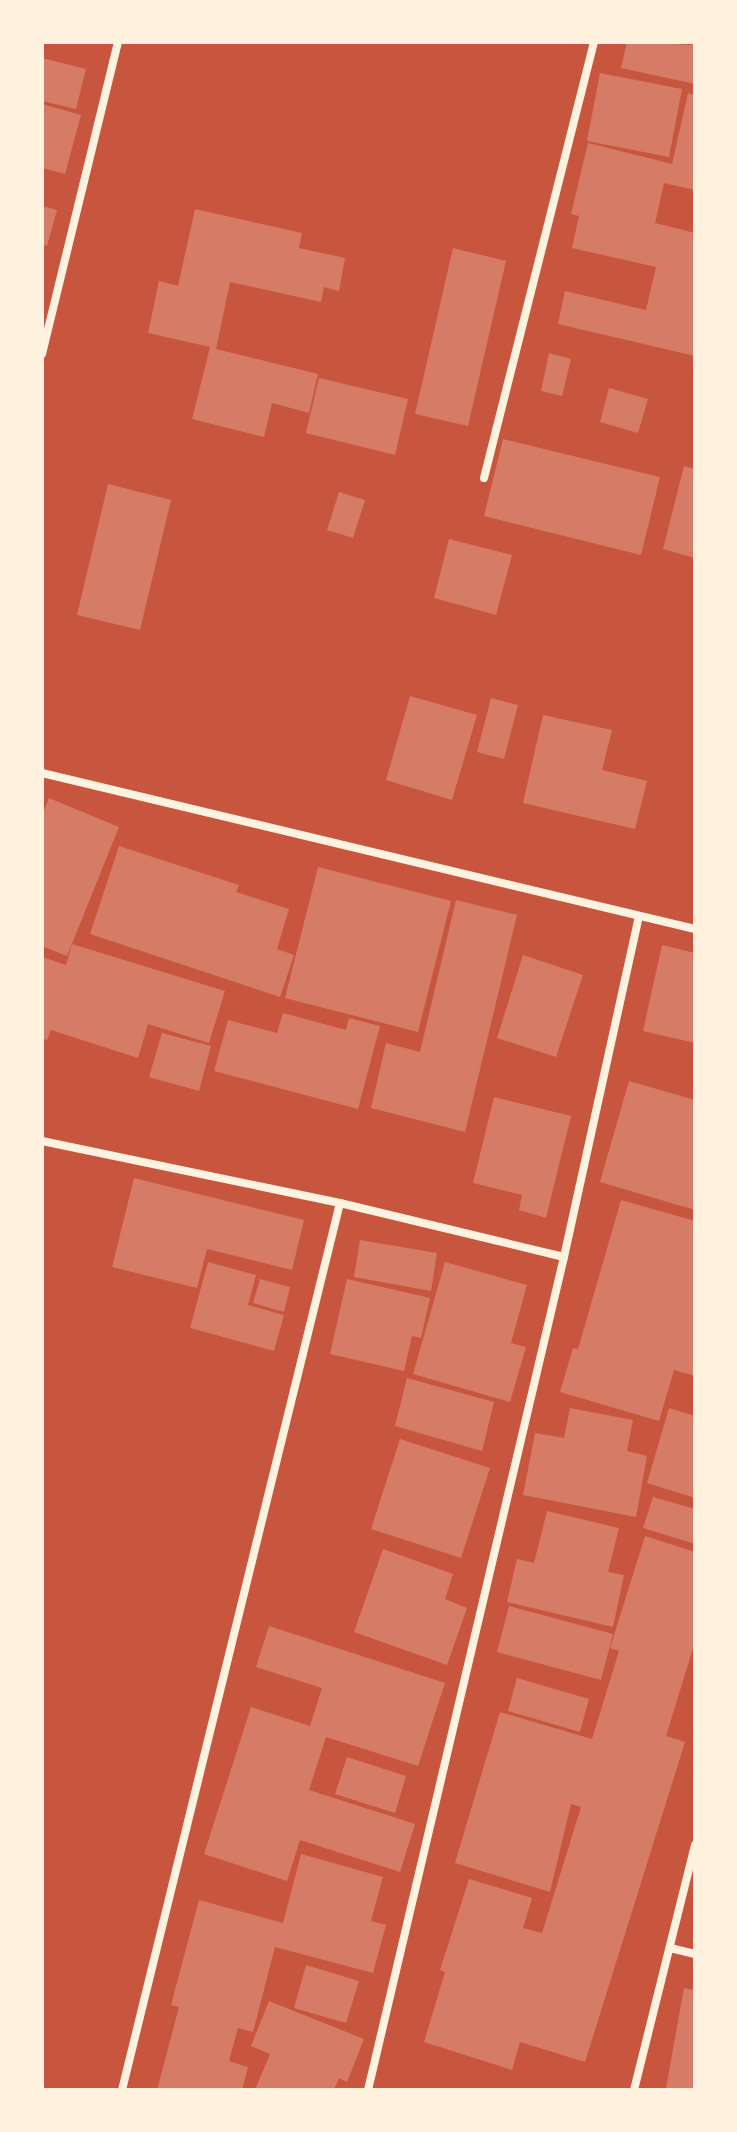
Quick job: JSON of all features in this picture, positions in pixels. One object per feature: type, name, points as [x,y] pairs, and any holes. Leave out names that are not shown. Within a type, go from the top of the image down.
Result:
[{"type":"street","points":[[42,354],[118,42]]},
{"type":"street","points":[[484,478],[594,42]]},
{"type":"street","points":[[42,773],[695,929]]},
{"type":"street","points":[[382,2090],[369,2088],[564,1257],[639,916]]},
{"type":"street","points":[[42,1141],[340,1203],[564,1257]]},
{"type":"street","points":[[122,2090],[340,1203]]},
{"type":"street","points":[[634,2090],[695,1845]]},
{"type":"street","points":[[670,1948],[695,1954]]},
{"type":"building","points":[[627,42],[695,45],[695,84],[621,68]]},
{"type":"building","points":[[42,58],[86,69],[76,109],[42,101]]},
{"type":"building","points":[[600,73],[682,89],[669,157],[587,141]]},
{"type":"building","points":[[688,93],[695,95],[695,190],[664,183],[655,223],[695,233],[695,356],[558,324],[565,291],[646,310],[656,267],[572,248],[579,216],[571,214],[588,143],[672,164]]},
{"type":"building","points":[[42,104],[81,115],[65,174],[42,168]]},
{"type":"building","points":[[42,206],[57,210],[47,246],[42,245]]},
{"type":"building","points":[[195,209],[302,233],[299,248],[345,258],[339,291],[324,287],[321,302],[230,282],[216,349],[318,374],[309,413],[272,403],[264,437],[192,419],[210,347],[148,333],[159,281],[178,286]]},
{"type":"building","points":[[453,248],[506,261],[468,426],[415,414]]},
{"type":"building","points":[[549,353],[571,359],[562,396],[541,391]]},
{"type":"building","points":[[319,378],[408,399],[395,455],[306,433]]},
{"type":"building","points":[[609,388],[648,399],[638,433],[600,422]]},
{"type":"building","points":[[503,439],[660,477],[641,555],[484,516]]},
{"type":"building","points":[[684,466],[695,469],[695,558],[663,549]]},
{"type":"building","points":[[108,484],[171,500],[140,630],[77,615]]},
{"type":"building","points":[[339,492],[365,500],[353,538],[327,530]]},
{"type":"building","points":[[449,539],[512,555],[496,615],[434,598]]},
{"type":"building","points":[[410,696],[477,715],[452,800],[386,780]]},
{"type":"building","points":[[491,698],[518,705],[504,759],[477,752]]},
{"type":"building","points":[[543,715],[612,730],[602,770],[647,781],[635,829],[523,803]]},
{"type":"building","points":[[49,798],[119,827],[67,956],[42,946],[42,816]]},
{"type":"building","points":[[119,846],[239,885],[236,892],[289,909],[277,949],[294,955],[280,997],[90,934]]},
{"type":"building","points":[[318,867],[451,901],[418,1032],[285,998]]},
{"type":"building","points":[[456,900],[517,915],[465,1132],[371,1108],[386,1043],[420,1052]]},
{"type":"building","points":[[72,944],[225,991],[209,1043],[148,1024],[138,1058],[51,1030],[47,1040],[42,1039],[42,957],[66,965]]},
{"type":"building","points":[[662,945],[695,953],[695,1043],[643,1031]]},
{"type":"building","points":[[523,955],[583,975],[556,1057],[497,1038]]},
{"type":"building","points":[[283,1013],[346,1030],[349,1018],[380,1026],[358,1109],[214,1071],[228,1020],[277,1033]]},
{"type":"building","points":[[162,1033],[211,1046],[199,1091],[149,1077]]},
{"type":"building","points":[[629,1081],[695,1100],[695,1210],[600,1182]]},
{"type":"building","points":[[494,1097],[571,1116],[546,1218],[519,1210],[522,1195],[473,1183]]},
{"type":"building","points":[[134,1178],[304,1220],[292,1270],[207,1249],[197,1288],[112,1267]]},
{"type":"building","points":[[621,1200],[695,1221],[695,1376],[674,1370],[659,1421],[560,1392],[573,1348],[578,1349]]},
{"type":"building","points":[[360,1240],[437,1253],[431,1291],[354,1277]]},
{"type":"building","points":[[208,1262],[256,1275],[248,1305],[284,1315],[274,1351],[190,1328]]},
{"type":"building","points":[[445,1262],[527,1285],[511,1343],[526,1347],[510,1402],[413,1374]]},
{"type":"building","points":[[260,1279],[290,1287],[284,1312],[253,1303]]},
{"type":"building","points":[[347,1279],[430,1298],[421,1338],[412,1336],[404,1371],[330,1354]]},
{"type":"building","points":[[407,1378],[494,1402],[482,1451],[395,1426]]},
{"type":"building","points":[[570,1408],[633,1420],[627,1451],[647,1456],[636,1517],[523,1495],[535,1433],[564,1438]]},
{"type":"building","points":[[669,1408],[695,1416],[695,1498],[647,1483]]},
{"type":"building","points":[[400,1439],[490,1468],[461,1558],[371,1529]]},
{"type":"building","points":[[653,1497],[695,1509],[695,1544],[643,1528]]},
{"type":"building","points":[[547,1511],[619,1528],[608,1572],[624,1575],[613,1627],[507,1602],[517,1559],[534,1563]]},
{"type":"building","points":[[645,1536],[695,1552],[695,1642],[666,1736],[685,1742],[585,2062],[520,2042],[512,2070],[424,2042],[445,1972],[440,1970],[469,1879],[532,1898],[523,1928],[542,1933],[581,1807],[571,1804],[550,1892],[455,1863],[500,1712],[592,1739],[619,1651],[610,1648]]},
{"type":"building","points":[[383,1549],[453,1574],[445,1599],[467,1608],[447,1665],[354,1632]]},
{"type":"building","points":[[509,1606],[613,1634],[601,1680],[497,1652]]},
{"type":"building","points":[[269,1626],[445,1683],[418,1766],[326,1737],[309,1790],[415,1824],[400,1872],[300,1840],[287,1881],[204,1854],[251,1707],[310,1726],[322,1688],[256,1667]]},
{"type":"building","points":[[517,1678],[589,1699],[580,1732],[508,1711]]},
{"type":"building","points":[[347,1757],[406,1776],[395,1813],[335,1794]]},
{"type":"building","points":[[301,1854],[383,1877],[371,1921],[386,1925],[373,1973],[275,1947],[253,2032],[238,2028],[229,2061],[248,2067],[242,2090],[157,2090],[179,2007],[171,2005],[199,1900],[283,1923]]},
{"type":"building","points":[[306,1965],[359,1981],[346,2023],[294,2008]]},
{"type":"building","points":[[684,1988],[695,1990],[695,2090],[666,2088]]},
{"type":"building","points":[[269,2001],[364,2039],[347,2082],[339,2078],[334,2090],[255,2090],[270,2054],[251,2046]]}]
